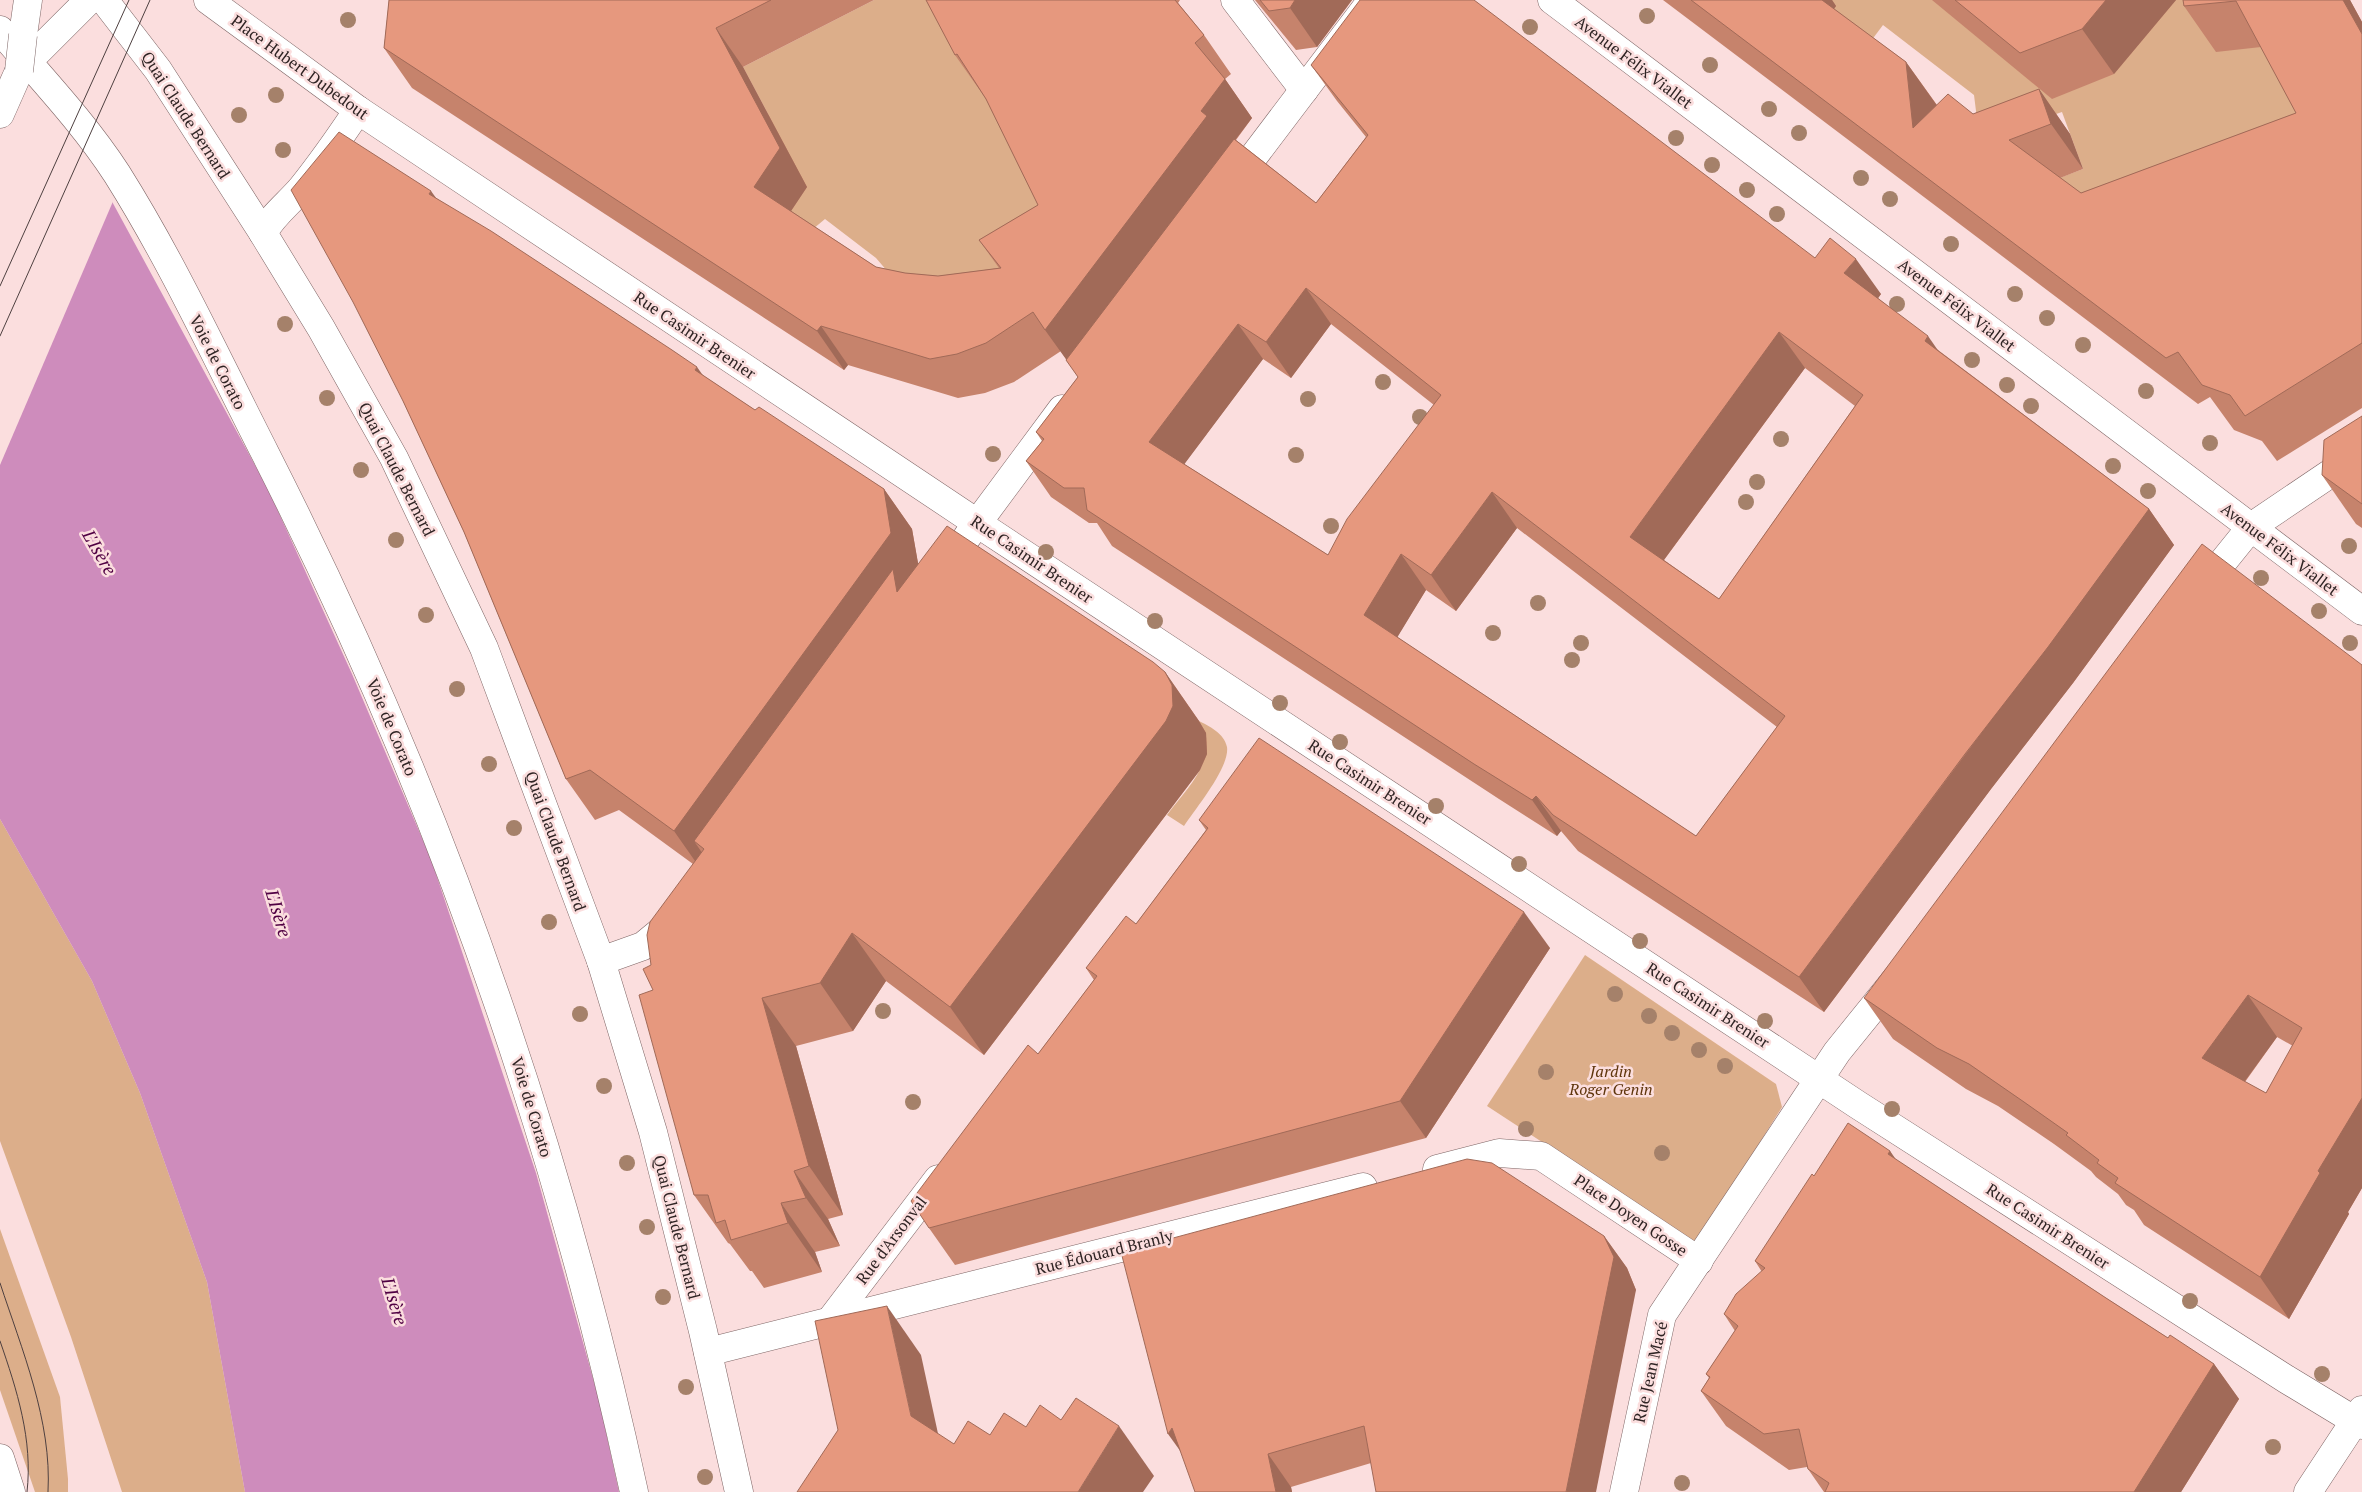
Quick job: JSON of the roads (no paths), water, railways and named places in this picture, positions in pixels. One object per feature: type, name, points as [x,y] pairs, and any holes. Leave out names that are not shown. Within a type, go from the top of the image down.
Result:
[{"type":"main road","points":[[0,114],[19,71],[20,39],[28,0]]},
{"type":"main road","points":[[20,39],[89,0]]},
{"type":"main road","name":"Quai Claude Bernard","points":[[104,0],[158,70],[263,233],[321,328],[394,458],[480,640],[601,961],[653,1132],[708,1352],[739,1492]]},
{"type":"main road","name":"Place Hubert Dubedout","points":[[208,0],[392,134]]},
{"type":"main road","points":[[1235,0],[1304,90]]},
{"type":"main road","points":[[1214,209],[1372,0]]},
{"type":"main road","name":"Avenue Félix Viallet","points":[[1552,0],[2362,611]]},
{"type":"main road","name":"Voie de Corato","points":[[20,39],[116,173],[168,262],[289,500],[374,682],[458,890],[516,1055],[549,1158],[581,1275],[602,1354],[634,1492]]},
{"type":"main road","points":[[263,233],[269,222],[301,188],[342,135],[358,110]]},
{"type":"main road","name":"Rue Casimir Brenier","points":[[392,134],[977,523],[1279,736],[2286,1379],[2359,1418]]},
{"type":"main road","points":[[951,558],[1076,391]]},
{"type":"main road","points":[[2183,612],[2251,527],[2362,452]]},
{"type":"main road","points":[[601,961],[643,946],[699,899]]},
{"type":"main road","name":"Place Doyen Gosse","points":[[1412,1175],[1499,1153],[1541,1156],[1699,1261],[1837,1052],[1914,956]]},
{"type":"main road","name":"Rue d'Arsonval","points":[[830,1320],[954,1158]]},
{"type":"main road","name":"Rue Édouard Branly","points":[[708,1352],[1384,1182]]},
{"type":"main road","name":"Rue Jean Macé","points":[[1624,1492],[1662,1314],[1699,1261]]},
{"type":"main road","points":[[2308,1492],[2359,1418]]},
{"type":"main road","points":[[0,1458],[12,1492]]},
{"type":"water","name":"L'Isère","points":[[0,54],[96,172],[268,489],[352,674],[431,859],[536,1173],[599,1400],[619,1492],[245,1492],[207,1282],[140,1093],[92,981],[0,819]]},
{"type":"tram line","points":[[0,286],[129,0]]},
{"type":"tram line","points":[[0,336],[150,0]]},
{"type":"tram line","points":[[0,1283],[26,1360],[40,1412],[48,1465],[48,1492]]},
{"type":"tram line","points":[[0,1341],[18,1397],[26,1434],[28,1453],[27,1492]]},
{"type":"park label","name":"Jardin Roger Genin","points":[[1611,1080]]}]
